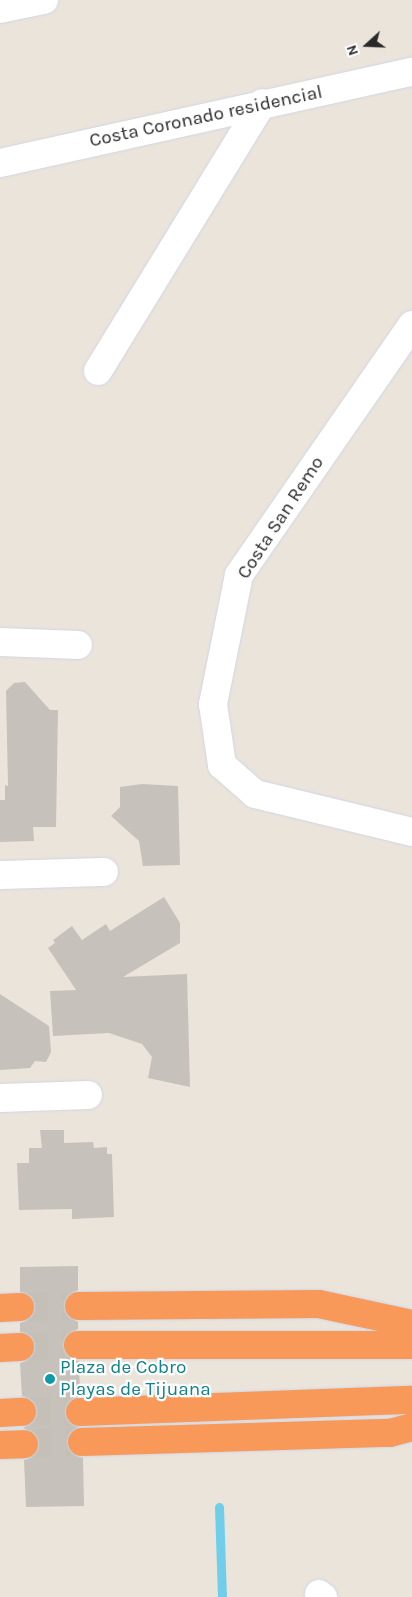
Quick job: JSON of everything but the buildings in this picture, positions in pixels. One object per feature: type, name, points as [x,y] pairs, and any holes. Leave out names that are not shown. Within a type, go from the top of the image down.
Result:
[{"type":"highway","points":[[79,1306],[319,1304],[412,1324]]},
{"type":"highway","points":[[78,1345],[412,1344]]},
{"type":"highway","points":[[80,1412],[412,1400]]},
{"type":"highway","points":[[82,1442],[390,1433],[412,1427]]},
{"type":"street","points":[[0,9],[44,0]]},
{"type":"street","name":"Costa Coronado residencial","points":[[0,162],[262,103],[412,72]]},
{"type":"street","points":[[98,371],[262,103]]},
{"type":"street","name":"Costa San Remo","points":[[412,325],[400,359],[239,575],[213,704],[222,765],[255,794],[412,832]]},
{"type":"street","points":[[0,642],[78,645]]},
{"type":"street","points":[[0,875],[104,872]]},
{"type":"street","points":[[0,1098],[88,1095]]},
{"type":"waterway","points":[[219,1507],[222,1597]]},
{"type":"tunnel","points":[[20,1307],[79,1306]]},
{"type":"tunnel","points":[[20,1347],[78,1345]]},
{"type":"tunnel","points":[[22,1412],[80,1412]]},
{"type":"tunnel","points":[[24,1444],[82,1442]]},
{"type":"place","name":"Plaza de Cobro Playas de Tijuana","points":[[50,1379]]}]
